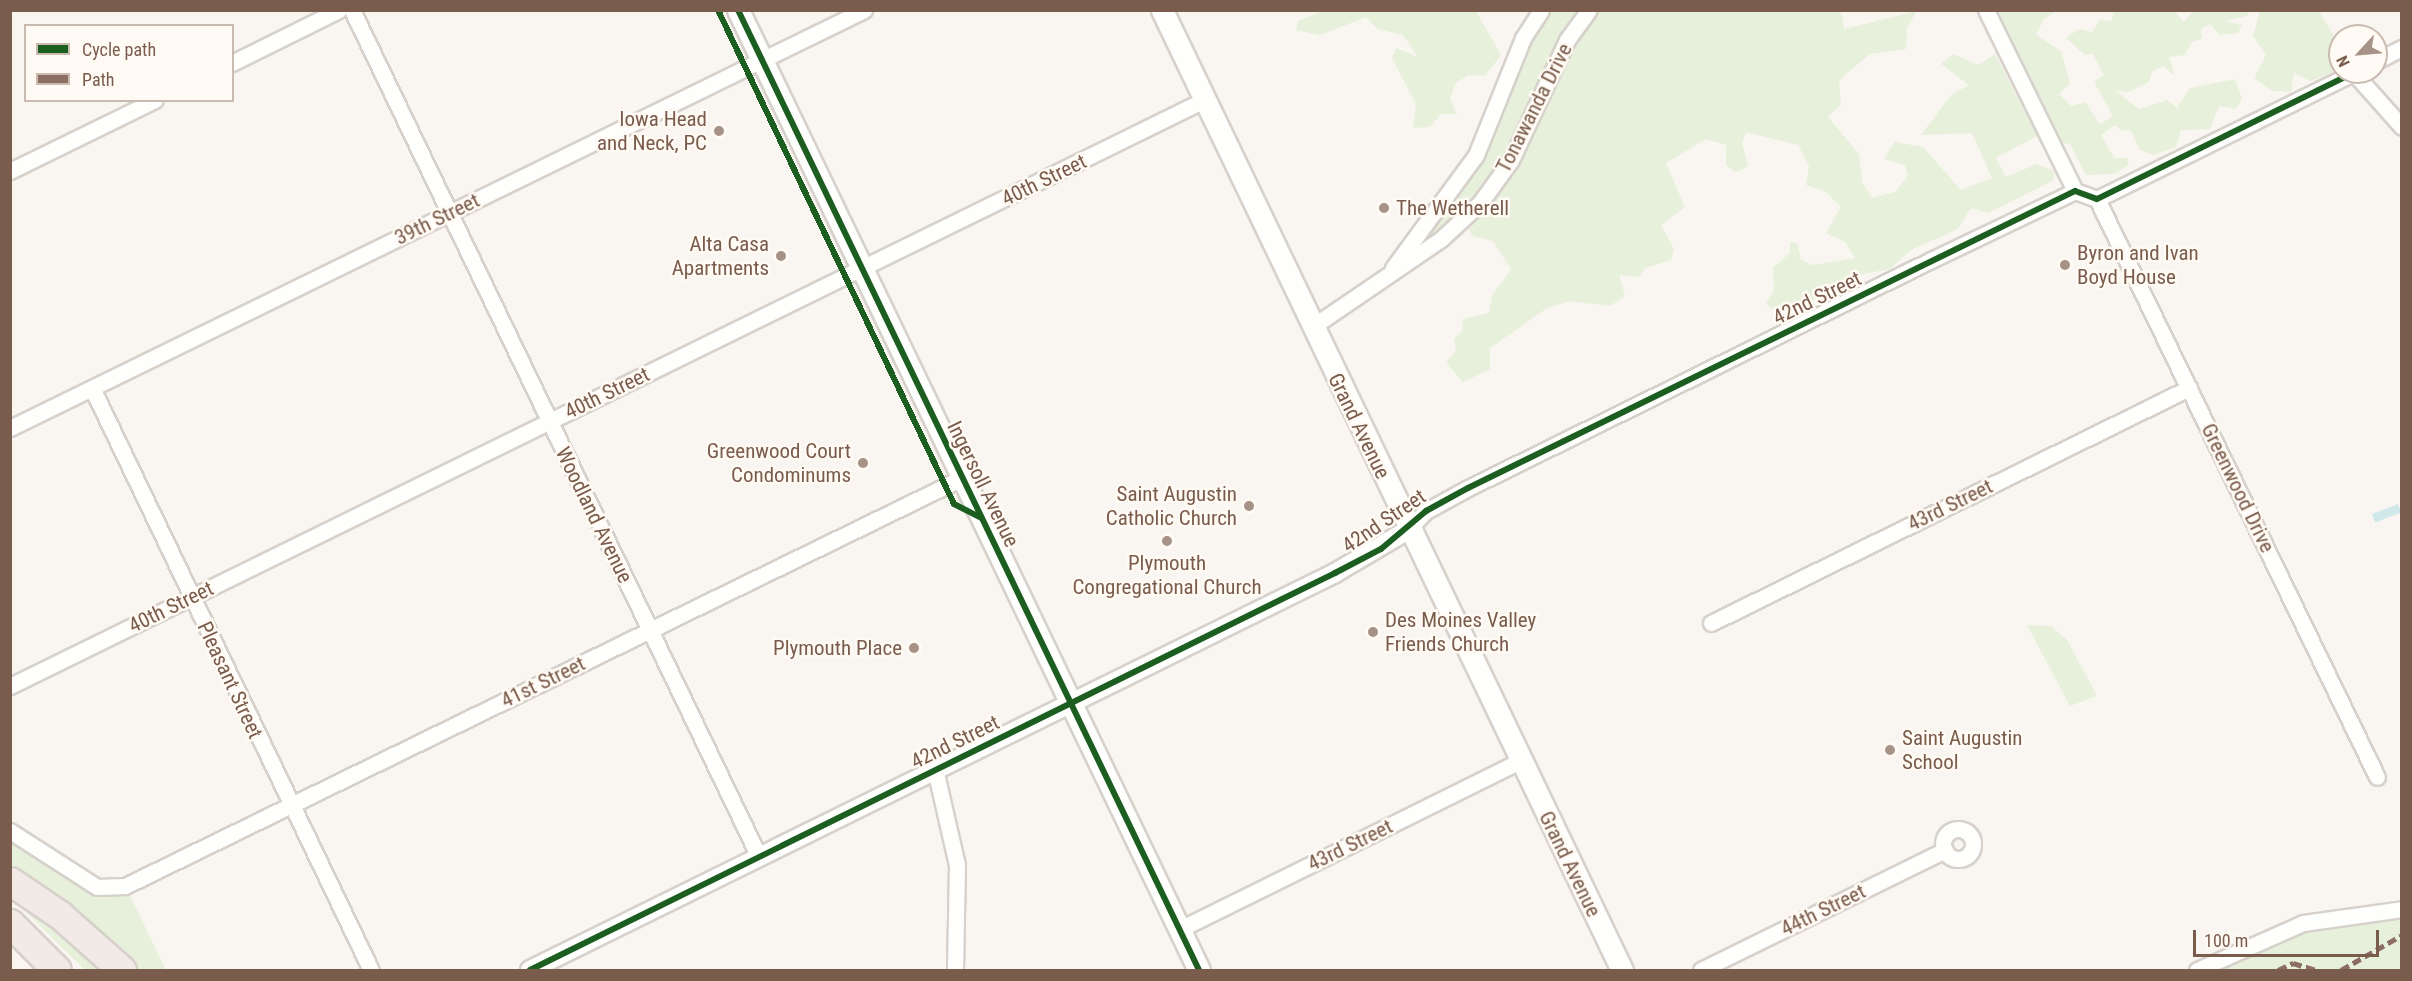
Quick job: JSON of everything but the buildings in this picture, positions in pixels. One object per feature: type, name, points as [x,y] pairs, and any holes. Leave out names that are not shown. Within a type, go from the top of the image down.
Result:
[{"type":"highway","points":[[10,881],[60,915],[122,970]]},
{"type":"highway","points":[[10,923],[55,966]]},
{"type":"main road","name":"Ingersoll Avenue","points":[[738,10],[1070,705],[1200,970]]},
{"type":"main road","name":"Grand Avenue","points":[[1162,10],[1408,530],[1622,970]]},
{"type":"street","points":[[234,62],[339,10]]},
{"type":"street","name":"Woodland Avenue","points":[[352,10],[759,857]]},
{"type":"street","name":"39th Street","points":[[10,428],[763,62],[864,10]]},
{"type":"street","name":"Tonawanda Drive","points":[[1392,269],[1476,155],[1523,38],[1541,10]]},
{"type":"street","name":"Tonawanda Drive","points":[[1312,327],[1461,222],[1497,182],[1567,40],[1589,10]]},
{"type":"street","points":[[1986,10],[2074,191],[2097,199],[2332,84]]},
{"type":"street","points":[[2388,55],[2402,48]]},
{"type":"street","points":[[2364,84],[2402,127]]},
{"type":"street","name":"40th Street","points":[[10,686],[1204,99]]},
{"type":"street","points":[[10,171],[151,102]]},
{"type":"street","name":"42nd Street","points":[[530,970],[1335,573],[1408,530],[1426,511],[1468,488],[2074,191]]},
{"type":"street","name":"Greenwood Drive","points":[[2097,199],[2376,777]]},
{"type":"street","name":"Pleasant Street","points":[[92,388],[290,806],[371,970]]},
{"type":"street","name":"43rd Street","points":[[1711,623],[2189,388]]},
{"type":"street","name":"41st Street","points":[[10,831],[97,887],[125,886],[962,478]]},
{"type":"street","name":"43rd Street","points":[[1180,929],[1520,761]]},
{"type":"street","points":[[935,769],[957,865],[955,970]]},
{"type":"street","name":"44th Street","points":[[1701,970],[1945,850]]},
{"type":"street","points":[[2197,970],[2303,923],[2402,909]]},
{"type":"green space","points":[[1323,11],[1476,11],[1501,55],[1485,76],[1468,75],[1455,84],[1450,99],[1457,114],[1441,114],[1430,127],[1413,128],[1416,104],[1392,58],[1396,48],[1418,57],[1403,35],[1377,29],[1366,17],[1320,35],[1296,30],[1298,21]]},
{"type":"green space","points":[[1548,11],[1584,11],[1499,169],[1467,209],[1411,254],[1477,164],[1527,41]]},
{"type":"green space","points":[[1600,11],[1841,11],[1844,29],[1917,11],[1907,27],[1906,49],[1870,54],[1846,74],[1839,82],[1841,105],[1828,117],[1859,154],[1862,182],[1872,198],[1895,192],[1908,176],[1905,165],[1884,159],[1895,142],[1923,147],[1961,190],[1992,178],[1972,133],[1921,135],[1951,95],[1969,85],[1941,64],[1953,54],[1978,65],[1995,54],[2037,136],[1996,158],[2006,177],[2037,164],[2054,171],[2054,180],[1988,213],[1971,208],[1958,229],[1911,250],[1890,269],[1858,275],[1859,283],[1848,289],[1817,297],[1803,312],[1795,306],[1785,320],[1766,304],[1774,290],[1773,268],[1790,253],[1790,242],[1797,243],[1801,260],[1813,265],[1855,258],[1845,242],[1826,233],[1841,207],[1826,192],[1806,185],[1809,166],[1798,145],[1746,132],[1742,143],[1748,166],[1736,172],[1726,165],[1726,145],[1706,139],[1666,163],[1685,207],[1661,225],[1674,249],[1671,260],[1645,268],[1640,277],[1619,275],[1625,296],[1610,306],[1570,301],[1547,308],[1490,348],[1490,369],[1463,382],[1446,363],[1456,350],[1454,339],[1462,331],[1463,319],[1489,313],[1492,296],[1511,269],[1493,241],[1472,236],[1469,229],[1518,162],[1563,64]]},
{"type":"green space","points":[[1993,11],[2057,11],[2044,19],[2036,35],[2061,51],[2070,83],[2059,94],[2071,106],[2085,102],[2100,124],[2113,116],[2094,82],[2104,75],[2093,54],[2085,55],[2066,38],[2079,29],[2092,32],[2100,20],[2111,21],[2114,11],[2174,11],[2184,22],[2193,11],[2249,11],[2247,16],[2224,21],[2242,25],[2238,33],[2220,35],[2210,24],[2201,29],[2202,38],[2191,43],[2185,55],[2169,57],[2175,76],[2163,66],[2152,72],[2149,82],[2128,92],[2115,90],[2139,109],[2168,100],[2177,108],[2190,88],[2235,79],[2242,99],[2236,109],[2219,106],[2210,129],[2181,130],[2176,147],[2153,155],[2140,150],[2130,129],[2122,131],[2115,125],[2101,135],[2114,158],[2127,158],[2129,165],[2114,174],[2086,175],[2070,144],[2058,142]]},
{"type":"green space","points":[[2260,11],[2319,11],[2328,26],[2328,74],[2310,81],[2294,73],[2291,92],[2272,91],[2254,78],[2266,55],[2253,36]]},
{"type":"green space","points":[[2027,625],[2051,626],[2067,640],[2097,696],[2070,706]]},
{"type":"green space","points":[[10,841],[93,895],[130,896],[166,970],[138,970],[11,868]]},
{"type":"green space","points":[[15,892],[112,970],[85,970],[11,897]]},
{"type":"green space","points":[[2401,915],[2401,970],[2213,970],[2296,933]]},
{"type":"water","points":[[2398,504],[2401,512],[2375,522],[2372,514]]},
{"type":"marked path","points":[[2341,970],[2402,935]]},
{"type":"marked path","points":[[2278,970],[2293,963],[2316,970]]},
{"type":"cycle path","points":[[718,10],[954,504],[981,518]]},
{"type":"cycle path","points":[[738,10],[1199,970]]},
{"type":"cycle path","points":[[530,970],[1335,573],[1381,549],[1426,511],[1468,488],[2075,191],[2097,199],[2331,84]]},
{"type":"place","name":"Iowa Head and Neck, PC","points":[[719,131]]},
{"type":"place","name":"The Wetherell","points":[[1384,208]]},
{"type":"place","name":"Alta Casa Apartments","points":[[781,256]]},
{"type":"place","name":"Byron and Ivan Boyd House","points":[[2065,265]]},
{"type":"place","name":"Greenwood Court Condominums","points":[[863,463]]},
{"type":"place","name":"Saint Augustin Catholic Church","points":[[1249,506]]},
{"type":"place","name":"Plymouth Congregational Church","points":[[1167,541]]},
{"type":"place","name":"Des Moines Valley Friends Church","points":[[1373,632]]},
{"type":"place","name":"Plymouth Place","points":[[914,648]]},
{"type":"place","name":"Saint Augustin School","points":[[1890,750]]}]
